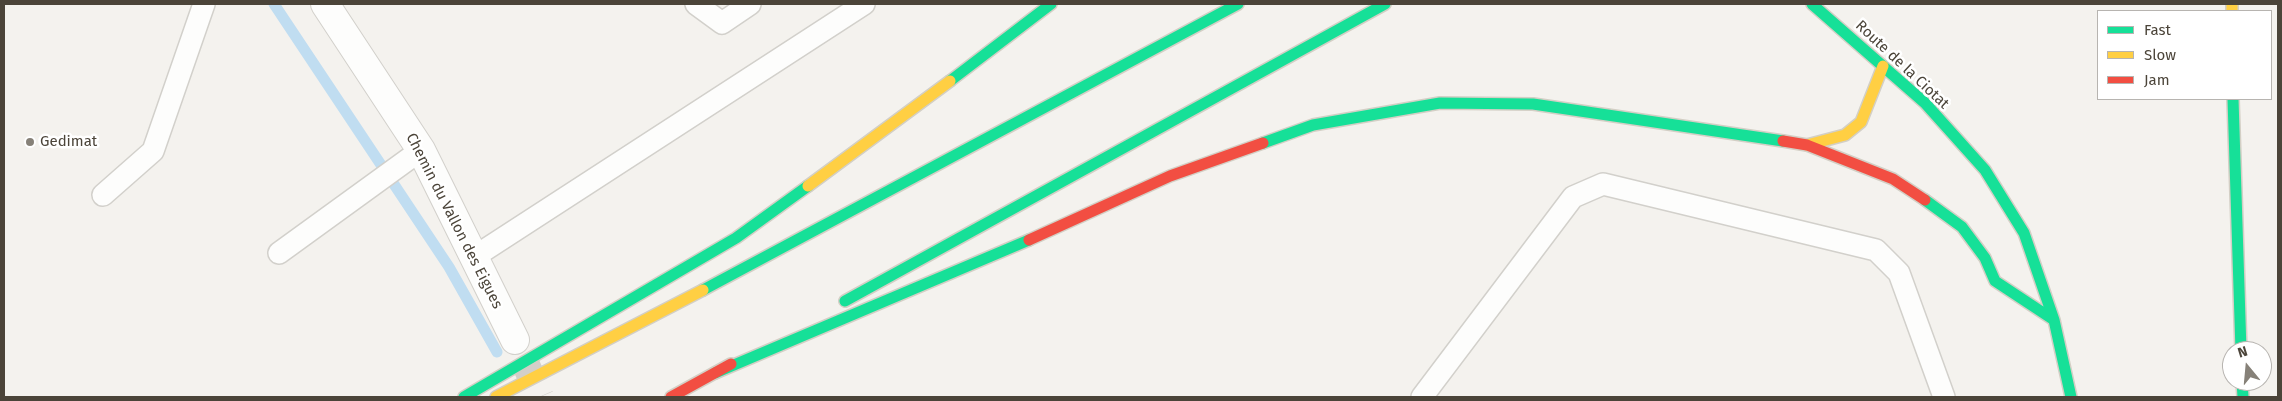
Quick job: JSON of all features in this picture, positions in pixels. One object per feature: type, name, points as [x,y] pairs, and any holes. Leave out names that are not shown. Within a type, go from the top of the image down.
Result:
[{"type":"main road","points":[[464,397],[736,238],[869,142],[1052,4]]},
{"type":"main road","points":[[496,397],[815,232],[1238,4]]},
{"type":"main road","points":[[836,306],[1385,4]]},
{"type":"main road","name":"Route de la Ciotat","points":[[1812,4],[1925,103],[1985,170],[2024,233],[2054,320],[2072,397]]},
{"type":"main road","points":[[1807,145],[1845,135],[1861,122],[1883,66]]},
{"type":"main road","points":[[2233,100],[2241,341]]},
{"type":"main road","points":[[715,373],[1034,238],[1170,176],[1313,125],[1440,102],[1533,104],[1807,145],[1893,179],[1928,202],[1962,227],[1985,258],[1995,281],[2054,320]]},
{"type":"main road","points":[[671,397],[819,316]]},
{"type":"street","name":"Chemin du Vallon des Eigues","points":[[325,4],[421,150],[515,340]]},
{"type":"lane","points":[[103,195],[153,151],[204,4]]},
{"type":"lane","points":[[696,4],[722,23],[750,4]]},
{"type":"lane","points":[[474,257],[864,4]]},
{"type":"lane","points":[[279,253],[421,150]]},
{"type":"lane","points":[[1422,397],[1573,197],[1603,184],[1876,250],[1899,273],[1944,397]]},
{"type":"waterway","points":[[274,4],[449,267],[497,352]]},
{"type":"tunnel","points":[[523,358],[540,397]]},
{"type":"traffic: fast","points":[[950,81],[1051,4]]},
{"type":"traffic: fast","points":[[703,290],[1238,4]]},
{"type":"traffic: fast","points":[[845,301],[1385,4]]},
{"type":"traffic: fast","points":[[1812,4],[1925,103],[1985,170],[2024,233],[2054,320],[2071,397]]},
{"type":"traffic: fast","points":[[2233,100],[2241,341]]},
{"type":"traffic: fast","points":[[1263,143],[1313,125],[1440,103],[1533,104],[1783,141]]},
{"type":"traffic: fast","points":[[464,397],[736,238],[808,186]]},
{"type":"traffic: fast","points":[[1925,200],[1962,227],[1985,258],[1995,281],[2054,320]]},
{"type":"traffic: fast","points":[[715,373],[1029,240]]},
{"type":"traffic: fast","points":[[2243,391],[2243,397]]},
{"type":"traffic: slow","points":[[2232,4],[2232,10]]},
{"type":"traffic: slow","points":[[1807,145],[1845,135],[1861,122],[1883,66]]},
{"type":"traffic: slow","points":[[808,186],[950,81]]},
{"type":"traffic: slow","points":[[496,397],[703,290]]},
{"type":"traffic: jam","points":[[1783,141],[1807,145],[1893,179],[1925,200]]},
{"type":"traffic: jam","points":[[1029,240],[1170,176],[1263,143]]},
{"type":"traffic: jam","points":[[671,397],[731,364]]},
{"type":"place","name":"Gedimat","points":[[30,142]]}]
